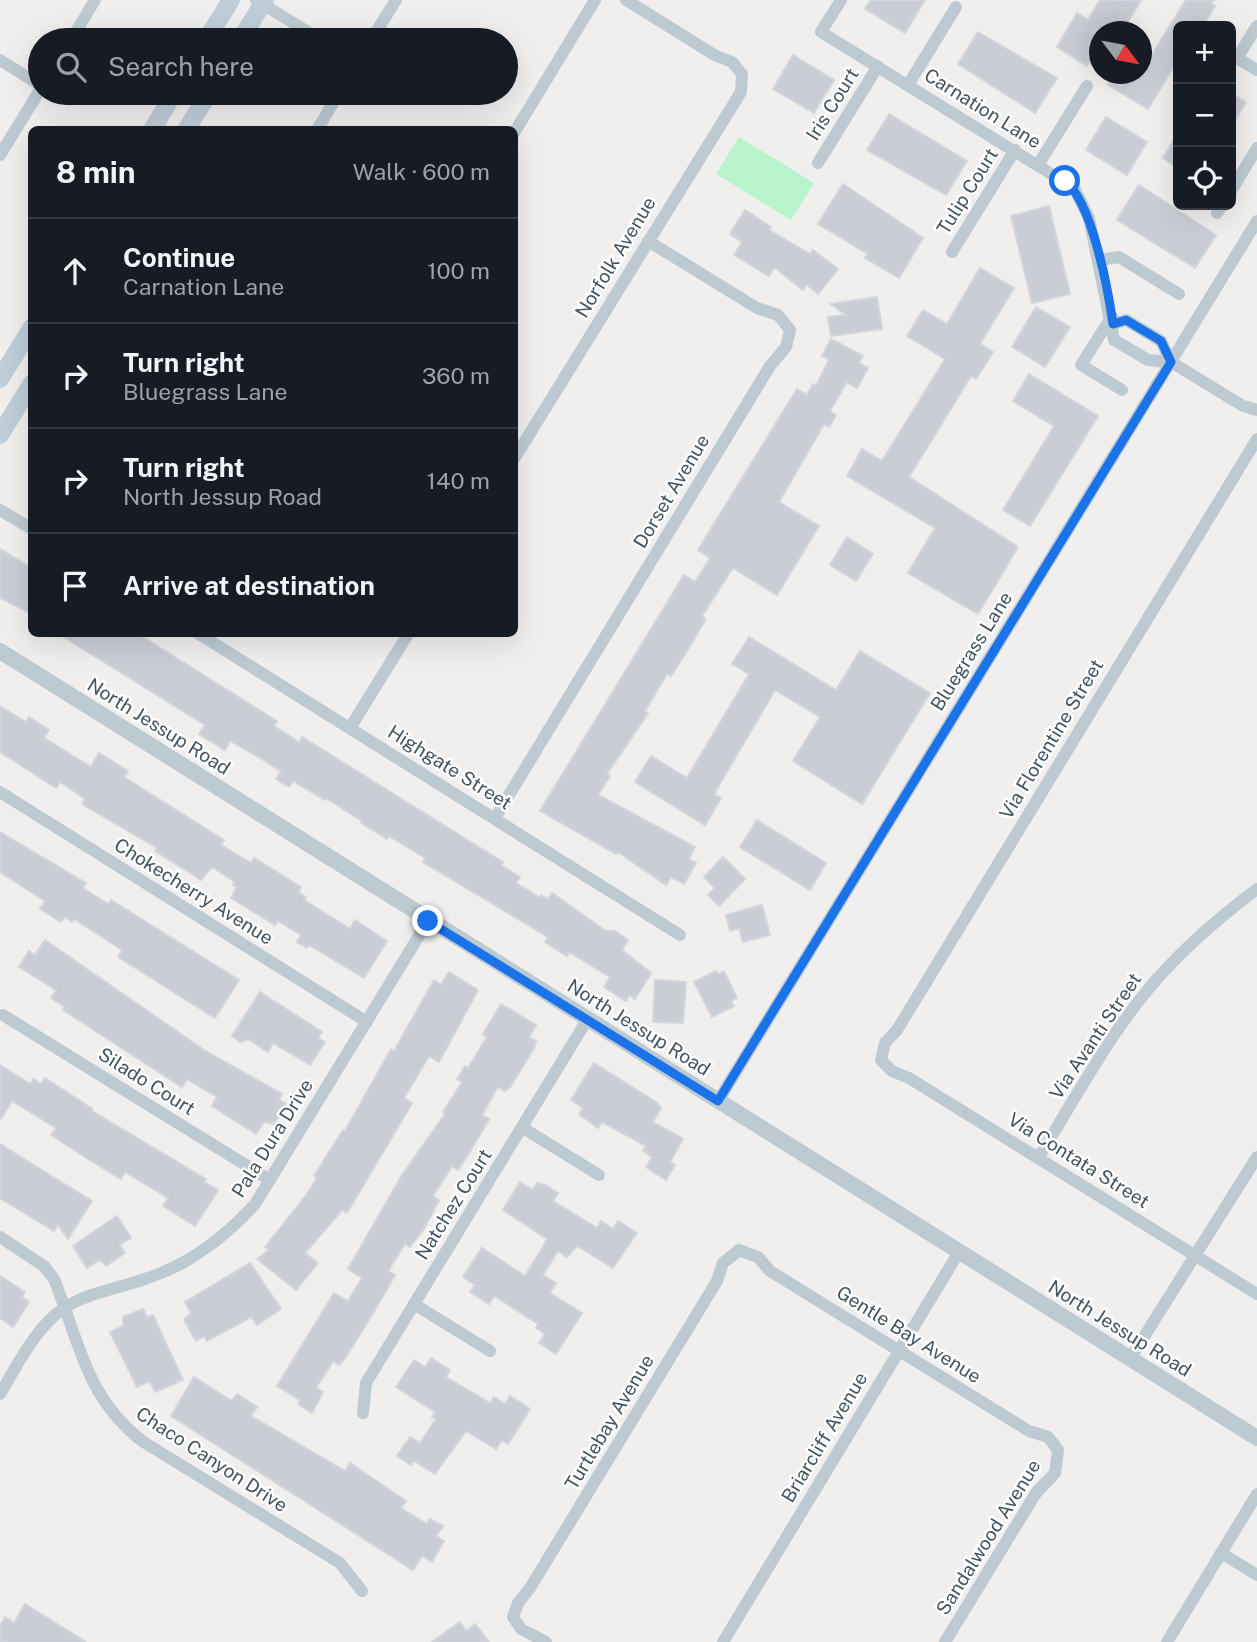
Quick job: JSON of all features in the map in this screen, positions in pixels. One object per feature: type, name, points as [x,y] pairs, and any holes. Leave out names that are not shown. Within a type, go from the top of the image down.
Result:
[{"type":"main road","points":[[214,28],[231,0]]},
{"type":"main road","points":[[246,28],[261,1]]},
{"type":"main road","points":[[154,126],[167,105]]},
{"type":"main road","points":[[188,126],[202,105]]},
{"type":"main road","points":[[0,379],[28,334]]},
{"type":"main road","points":[[0,435],[28,390]]},
{"type":"street","points":[[78,28],[95,0]]},
{"type":"street","points":[[378,28],[396,0]]},
{"type":"street","points":[[518,126],[595,0]]},
{"type":"street","name":"Norfolk Avenue","points":[[518,452],[740,92],[742,74],[732,62],[716,56],[626,0]]},
{"type":"street","name":"Carnation Lane","points":[[841,0],[821,32],[1065,181],[1079,195],[1089,218],[1114,340],[1148,360],[1171,362]]},
{"type":"street","points":[[261,1],[303,28]]},
{"type":"street","points":[[908,85],[956,7]]},
{"type":"street","points":[[1257,26],[1237,58],[1257,70]]},
{"type":"street","points":[[0,60],[28,78]]},
{"type":"street","name":"Iris Court","points":[[818,163],[878,66]]},
{"type":"street","points":[[1038,165],[1087,86]]},
{"type":"street","points":[[0,155],[31,105]]},
{"type":"street","points":[[319,126],[332,105]]},
{"type":"street","points":[[1236,183],[1257,148]]},
{"type":"street","name":"Tulip Court","points":[[952,252],[1015,150]]},
{"type":"street","name":"Bluegrass Lane","points":[[718,1101],[1257,221]]},
{"type":"street","name":"Dorset Avenue","points":[[495,818],[770,366],[786,347],[790,330],[779,315],[757,308],[648,241]]},
{"type":"street","points":[[1098,260],[1119,257],[1179,294]]},
{"type":"street","points":[[1122,390],[1081,365],[1112,320],[1126,320],[1161,341],[1171,362],[1243,405],[1257,410]]},
{"type":"street","name":"Via Florentine Street","points":[[881,1060],[885,1042],[897,1030],[1257,439]]},
{"type":"street","points":[[0,510],[28,527]]},
{"type":"street","name":"Highgate Street","points":[[208,637],[680,935]]},
{"type":"street","points":[[350,728],[406,637]]},
{"type":"street","name":"North Jessup Road","points":[[0,651],[1257,1438]]},
{"type":"street","name":"Chokecherry Avenue","points":[[0,792],[367,1021]]},
{"type":"street","name":"Via Avanti Street","points":[[1038,1158],[1124,1020],[1156,980],[1192,942],[1257,889]]},
{"type":"street","name":"Pala Dura Drive","points":[[0,1394],[33,1341],[65,1308],[150,1278],[200,1252],[238,1223],[270,1180],[428,921]]},
{"type":"street","name":"Silado Court","points":[[3,1015],[270,1180]]},
{"type":"street","name":"Natchez Court","points":[[363,1413],[366,1383],[587,1020]]},
{"type":"street","name":"Via Contata Street","points":[[881,1060],[892,1072],[909,1078],[1257,1294]]},
{"type":"street","points":[[523,1128],[599,1175]]},
{"type":"street","points":[[1130,1359],[1257,1157]]},
{"type":"street","name":"Chaco Canyon Drive","points":[[0,1237],[44,1266],[54,1279],[97,1393],[122,1425],[142,1441],[340,1563],[362,1591]]},
{"type":"street","name":"Gentle Bay Avenue","points":[[739,1250],[758,1257],[770,1271],[1029,1431],[1048,1437],[1058,1450]]},
{"type":"street","name":"Turtlebay Avenue","points":[[546,1642],[521,1629],[513,1617],[518,1603],[530,1588],[717,1281],[723,1263],[739,1250]]},
{"type":"street","name":"Briarcliff Avenue","points":[[723,1642],[959,1252]]},
{"type":"street","points":[[414,1304],[490,1351]]},
{"type":"street","name":"Sandalwood Avenue","points":[[945,1642],[1036,1493],[1055,1473],[1058,1450]]},
{"type":"street","points":[[1167,1642],[1257,1494]]},
{"type":"street","points":[[1222,1553],[1257,1575]]},
{"type":"green space","points":[[739,137],[814,183],[791,220],[716,174]]},
{"type":"building","points":[[871,0],[925,0],[905,33],[865,9]]},
{"type":"building","points":[[1100,0],[1141,0],[1129,21],[1089,21],[1087,66],[1057,47],[1077,13],[1088,20]]},
{"type":"building","points":[[1186,0],[1214,0],[1211,4],[1215,6],[1206,21],[1173,21]]},
{"type":"building","points":[[1173,21],[1173,67],[1148,109],[1108,85],[1152,84],[1152,55]]},
{"type":"building","points":[[978,32],[1057,78],[1035,113],[958,64]]},
{"type":"building","points":[[793,55],[834,80],[814,113],[773,89]]},
{"type":"building","points":[[1236,96],[1246,102],[1236,119]]},
{"type":"building","points":[[889,114],[967,161],[946,195],[867,150]]},
{"type":"building","points":[[1106,117],[1147,142],[1127,175],[1086,150]]},
{"type":"building","points":[[1173,141],[1173,165],[1163,158]]},
{"type":"building","points":[[843,184],[923,238],[899,278],[865,258],[868,254],[818,224]]},
{"type":"building","points":[[1139,185],[1173,207],[1173,210],[1178,210],[1216,235],[1195,268],[1117,220]]},
{"type":"building","points":[[1049,206],[1070,294],[1032,303],[1011,216]]},
{"type":"building","points":[[745,210],[771,227],[769,230],[810,254],[813,250],[838,269],[818,294],[807,285],[803,290],[774,267],[769,276],[734,255],[742,242],[730,234]]},
{"type":"building","points":[[980,268],[1014,288],[980,344],[993,352],[976,379],[971,376],[909,477],[1018,547],[978,614],[908,573],[935,528],[847,476],[862,449],[882,461],[945,359],[907,336],[923,310],[947,324]]},
{"type":"building","points":[[877,297],[882,329],[831,336],[828,317],[846,315],[831,304]]},
{"type":"building","points":[[1036,307],[1070,327],[1045,367],[1012,347]]},
{"type":"building","points":[[831,339],[863,356],[859,363],[868,368],[857,388],[847,382],[830,411],[836,415],[829,427],[824,424],[779,502],[819,526],[777,595],[733,568],[702,616],[706,619],[687,651],[671,676],[667,674],[645,711],[648,713],[607,774],[610,776],[598,795],[695,847],[689,859],[696,863],[684,884],[671,877],[666,885],[618,852],[616,854],[540,811],[684,575],[695,582],[710,558],[698,550],[797,389],[807,395],[813,384],[816,386],[829,360],[822,356]]},
{"type":"building","points":[[1029,374],[1098,416],[1030,526],[1003,510],[1054,426],[1013,401]]},
{"type":"building","points":[[847,537],[873,554],[856,581],[830,565]]},
{"type":"building","points":[[0,549],[28,566],[28,612],[0,598]]},
{"type":"building","points":[[64,637],[143,637],[277,721],[274,726],[299,742],[302,737],[503,862],[501,865],[520,877],[516,883],[540,898],[541,895],[548,899],[552,893],[606,931],[615,931],[628,940],[622,950],[651,973],[635,999],[629,995],[626,1001],[604,987],[610,977],[569,952],[567,956],[545,942],[548,937],[423,862],[425,858],[389,836],[387,839],[326,798],[325,800],[293,781],[289,787],[276,779],[281,771],[257,756],[230,741],[225,750],[199,734],[205,725]]},
{"type":"building","points":[[749,637],[836,690],[860,651],[930,693],[862,804],[793,761],[820,717],[775,690],[714,794],[721,798],[705,825],[635,782],[651,756],[687,778],[749,674],[732,664]]},
{"type":"building","points":[[0,706],[26,722],[29,717],[49,730],[44,738],[91,767],[99,753],[128,771],[124,777],[224,840],[221,845],[251,863],[254,858],[301,887],[298,892],[306,897],[304,900],[350,929],[355,920],[387,941],[364,978],[309,945],[307,948],[297,942],[301,935],[278,921],[275,925],[231,898],[237,887],[233,885],[235,882],[212,867],[201,880],[155,851],[157,848],[82,804],[85,799],[60,782],[56,788],[0,752]]},
{"type":"building","points":[[757,820],[826,863],[810,890],[740,847]]},
{"type":"building","points":[[0,832],[86,883],[83,888],[108,904],[111,900],[239,980],[215,1018],[118,957],[122,950],[74,919],[72,922],[65,917],[61,922],[40,909],[45,901],[0,872]]},
{"type":"building","points":[[723,857],[745,879],[719,906],[708,895],[715,888],[704,877]]},
{"type":"building","points":[[762,905],[770,935],[743,942],[739,928],[730,931],[726,915]]},
{"type":"building","points":[[45,940],[204,1050],[282,1094],[279,1100],[286,1104],[274,1124],[264,1122],[256,1134],[212,1106],[217,1097],[187,1079],[182,1087],[63,1010],[65,1007],[51,998],[56,990],[19,967],[29,951],[35,955]]},
{"type":"building","points":[[716,971],[718,974],[724,971],[737,998],[731,1001],[734,1006],[712,1017],[694,982]]},
{"type":"building","points":[[449,972],[478,990],[439,1062],[429,1056],[404,1098],[412,1103],[347,1213],[342,1210],[305,1253],[318,1263],[296,1290],[257,1259],[269,1250],[265,1247],[307,1194],[317,1178],[314,1176],[343,1130],[345,1131],[391,1049],[394,1051],[434,980],[441,985]]},
{"type":"building","points":[[655,980],[686,982],[683,1023],[653,1022]]},
{"type":"building","points":[[260,992],[322,1032],[318,1038],[325,1042],[310,1065],[273,1043],[268,1052],[248,1039],[241,1042],[232,1036]]},
{"type":"building","points":[[501,1004],[536,1025],[529,1037],[536,1041],[534,1048],[511,1086],[505,1091],[498,1087],[482,1115],[489,1119],[471,1150],[458,1170],[452,1166],[433,1196],[439,1200],[424,1229],[410,1247],[405,1244],[388,1271],[395,1275],[344,1360],[339,1365],[333,1361],[316,1388],[323,1392],[312,1413],[298,1404],[300,1400],[277,1386],[334,1293],[348,1301],[362,1278],[348,1269],[402,1175],[445,1114],[443,1112],[462,1082],[457,1079],[465,1066],[468,1068],[487,1037],[483,1034]]},
{"type":"building","points":[[594,1063],[656,1102],[661,1108],[653,1122],[683,1139],[670,1162],[675,1165],[666,1180],[646,1167],[652,1157],[643,1151],[646,1146],[602,1122],[598,1128],[579,1114],[583,1108],[571,1100]]},
{"type":"building","points":[[0,1065],[31,1084],[33,1079],[41,1084],[45,1078],[93,1109],[92,1111],[206,1179],[204,1182],[218,1190],[195,1226],[163,1206],[168,1198],[125,1172],[121,1179],[88,1159],[51,1135],[56,1128],[12,1101],[0,1120]]},
{"type":"building","points":[[0,1144],[92,1201],[68,1239],[58,1225],[54,1231],[0,1198]]},
{"type":"building","points":[[520,1182],[533,1190],[537,1183],[545,1185],[558,1193],[553,1201],[597,1228],[601,1221],[613,1229],[618,1221],[637,1233],[613,1268],[577,1246],[567,1257],[558,1251],[543,1275],[556,1283],[550,1293],[582,1313],[556,1354],[539,1343],[545,1334],[536,1328],[538,1324],[494,1296],[489,1304],[470,1292],[475,1285],[463,1277],[482,1248],[525,1276],[543,1247],[547,1239],[503,1210]]},
{"type":"building","points":[[117,1216],[131,1238],[120,1245],[125,1253],[106,1266],[102,1261],[98,1261],[87,1268],[73,1246]]},
{"type":"building","points":[[250,1263],[281,1309],[257,1325],[251,1317],[207,1341],[204,1336],[196,1341],[184,1320],[191,1313],[185,1302]]},
{"type":"building","points":[[0,1276],[25,1292],[22,1297],[29,1302],[13,1327],[0,1318]]},
{"type":"building","points":[[143,1309],[147,1317],[153,1315],[183,1380],[155,1392],[150,1381],[137,1387],[110,1332],[123,1326],[123,1317]]},
{"type":"building","points":[[431,1358],[450,1370],[446,1377],[490,1403],[494,1397],[505,1404],[510,1396],[530,1409],[508,1444],[502,1440],[496,1449],[466,1431],[435,1474],[414,1461],[411,1465],[397,1456],[410,1437],[420,1443],[436,1419],[432,1417],[435,1412],[396,1387],[414,1360],[425,1367]]},
{"type":"building","points":[[194,1377],[232,1401],[237,1394],[257,1407],[251,1416],[345,1471],[350,1463],[406,1501],[401,1508],[427,1524],[430,1519],[443,1526],[436,1536],[444,1541],[432,1562],[422,1556],[413,1570],[171,1416]]},
{"type":"building","points":[[25,1604],[86,1642],[0,1642],[0,1626],[5,1617],[14,1623]]},
{"type":"building","points":[[460,1622],[466,1631],[475,1624],[489,1642],[432,1642]]},
{"type":"route","points":[[428,921],[718,1101],[1171,362],[1161,341],[1126,320],[1113,324],[1086,207],[1074,188],[1065,181]]}]
